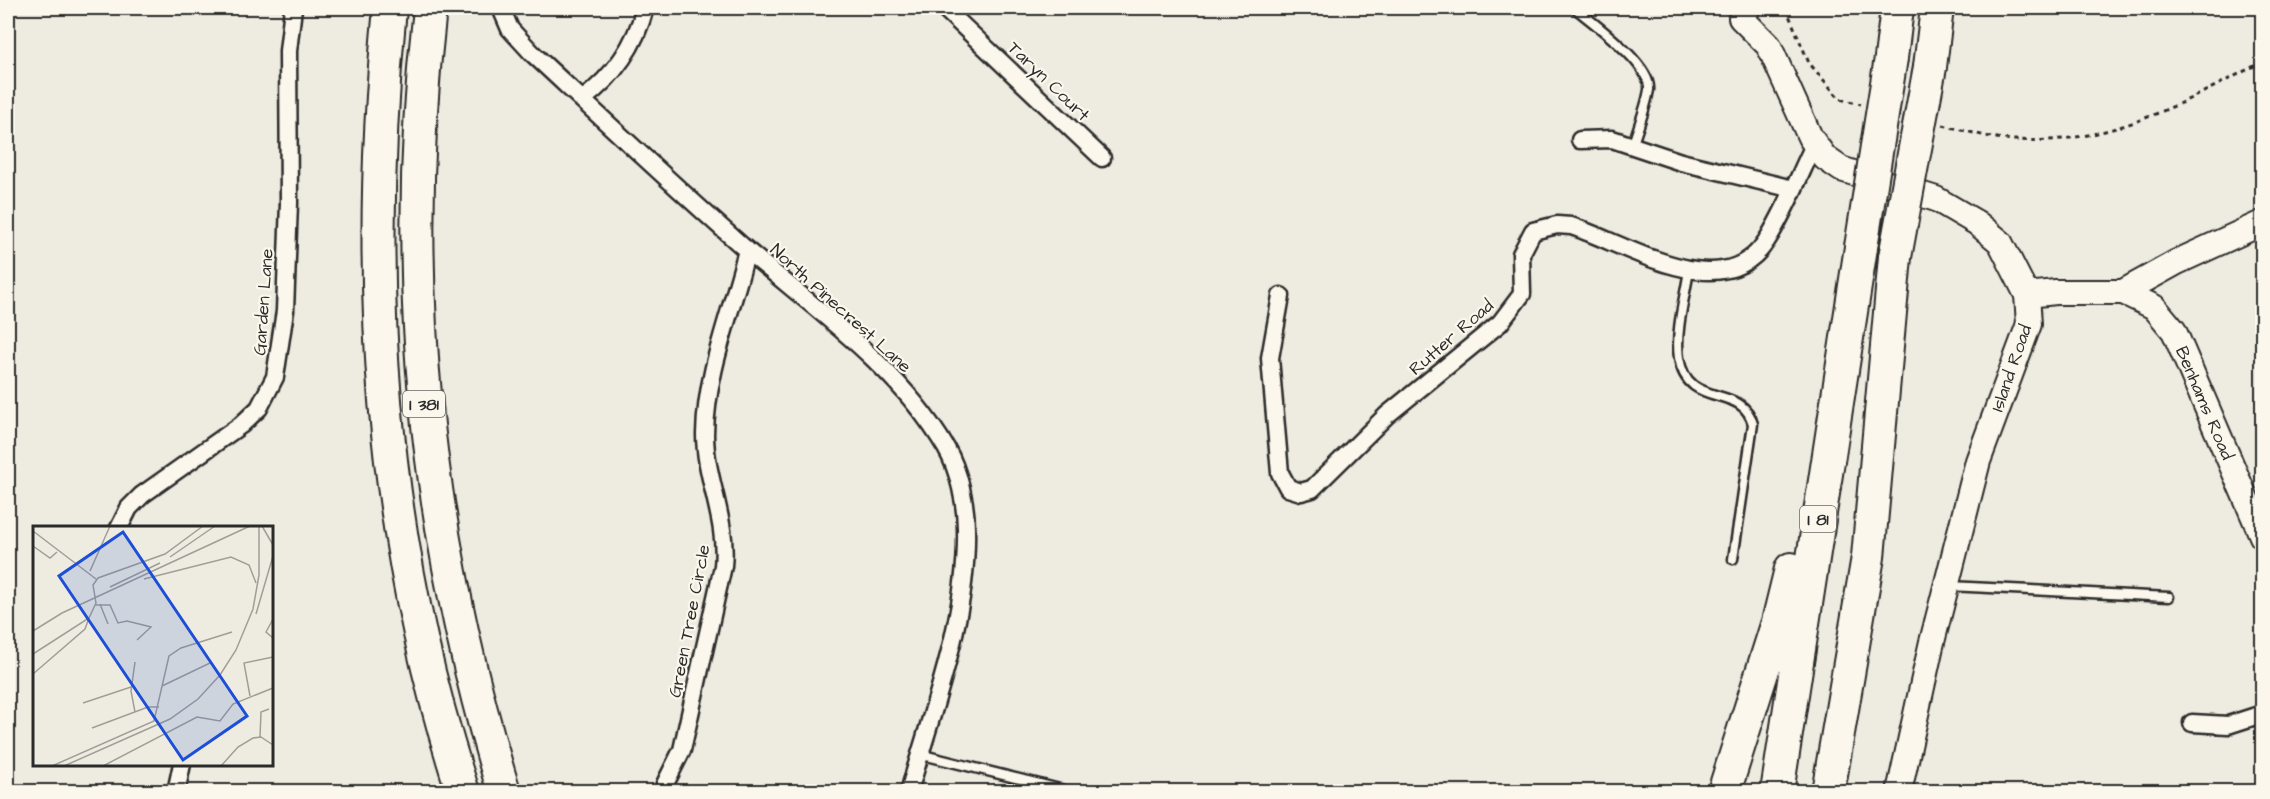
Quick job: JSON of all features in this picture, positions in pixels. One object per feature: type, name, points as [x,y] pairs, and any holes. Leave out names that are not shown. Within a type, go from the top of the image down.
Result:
[{"type":"highway","name":"I 381","points":[[390,8],[383,79],[376,216],[377,289],[389,457],[412,600],[434,696],[463,792]]},
{"type":"highway","name":"I 381","points":[[430,8],[420,121],[417,200],[418,308],[424,410],[447,562],[468,661],[504,792]]},
{"type":"highway","name":"I 81","points":[[1777,792],[1897,8]]},
{"type":"highway","points":[[1828,792],[1868,557],[1895,257],[1930,67],[1937,8]]},
{"type":"highway","points":[[1724,792],[1778,622],[1840,380]]},
{"type":"street","name":"Garden Lane","points":[[120,526],[129,508],[142,495],[241,425],[259,408],[275,377],[285,311],[289,203],[288,51],[293,8]]},
{"type":"street","name":"North Pinecrest Lane","points":[[501,8],[510,29],[529,50],[747,250],[893,378],[942,442],[953,467],[966,528],[964,574],[957,620],[945,670],[909,792]]},
{"type":"street","points":[[582,100],[606,82],[624,58],[636,35],[645,8]]},
{"type":"street","name":"Taryn Court","points":[[944,8],[1102,158]]},
{"type":"street","points":[[1763,8],[1769,32],[1769,46]]},
{"type":"street","name":"Island Road","points":[[1739,11],[1769,46],[1814,145],[1825,158],[1841,169],[1936,199],[1977,223],[2000,242],[2027,295],[2029,324],[1978,461],[1946,586],[1899,792]]},
{"type":"street","points":[[1580,140],[1612,139],[1633,144],[1681,162],[1793,189]]},
{"type":"street","name":"Rutter Road","points":[[1281,296],[1270,358],[1280,473],[1288,488],[1301,492],[1312,489],[1387,415],[1500,323],[1522,294],[1521,254],[1533,231],[1557,225],[1571,226],[1689,270],[1712,272],[1729,269],[1744,263],[1757,253],[1767,240],[1814,145]]},
{"type":"street","points":[[2027,295],[2056,292],[2123,292],[2177,262],[2262,223]]},
{"type":"street","name":"Green Tree Circle","points":[[665,784],[682,750],[723,566],[724,537],[706,453],[706,415],[711,379],[747,250]]},
{"type":"street","name":"Benhams Road","points":[[2123,292],[2154,307],[2174,331],[2262,536]]},
{"type":"street","points":[[2192,723],[2228,725],[2262,714]]},
{"type":"street","points":[[176,792],[182,766]]},
{"type":"lane","points":[[1575,8],[1620,47],[1648,78],[1649,88],[1633,144]]},
{"type":"lane","points":[[1689,270],[1678,345],[1684,372],[1698,389],[1707,394],[1735,400],[1745,406],[1753,424],[1733,559]]},
{"type":"lane","points":[[1946,586],[2169,597]]},
{"type":"lane","points":[[920,754],[1072,792]]},
{"type":"path","points":[[1786,8],[1809,63],[1840,99],[1862,104]]},
{"type":"path","points":[[1940,124],[2015,141],[2049,141],[2117,129],[2157,116],[2262,62]]}]
